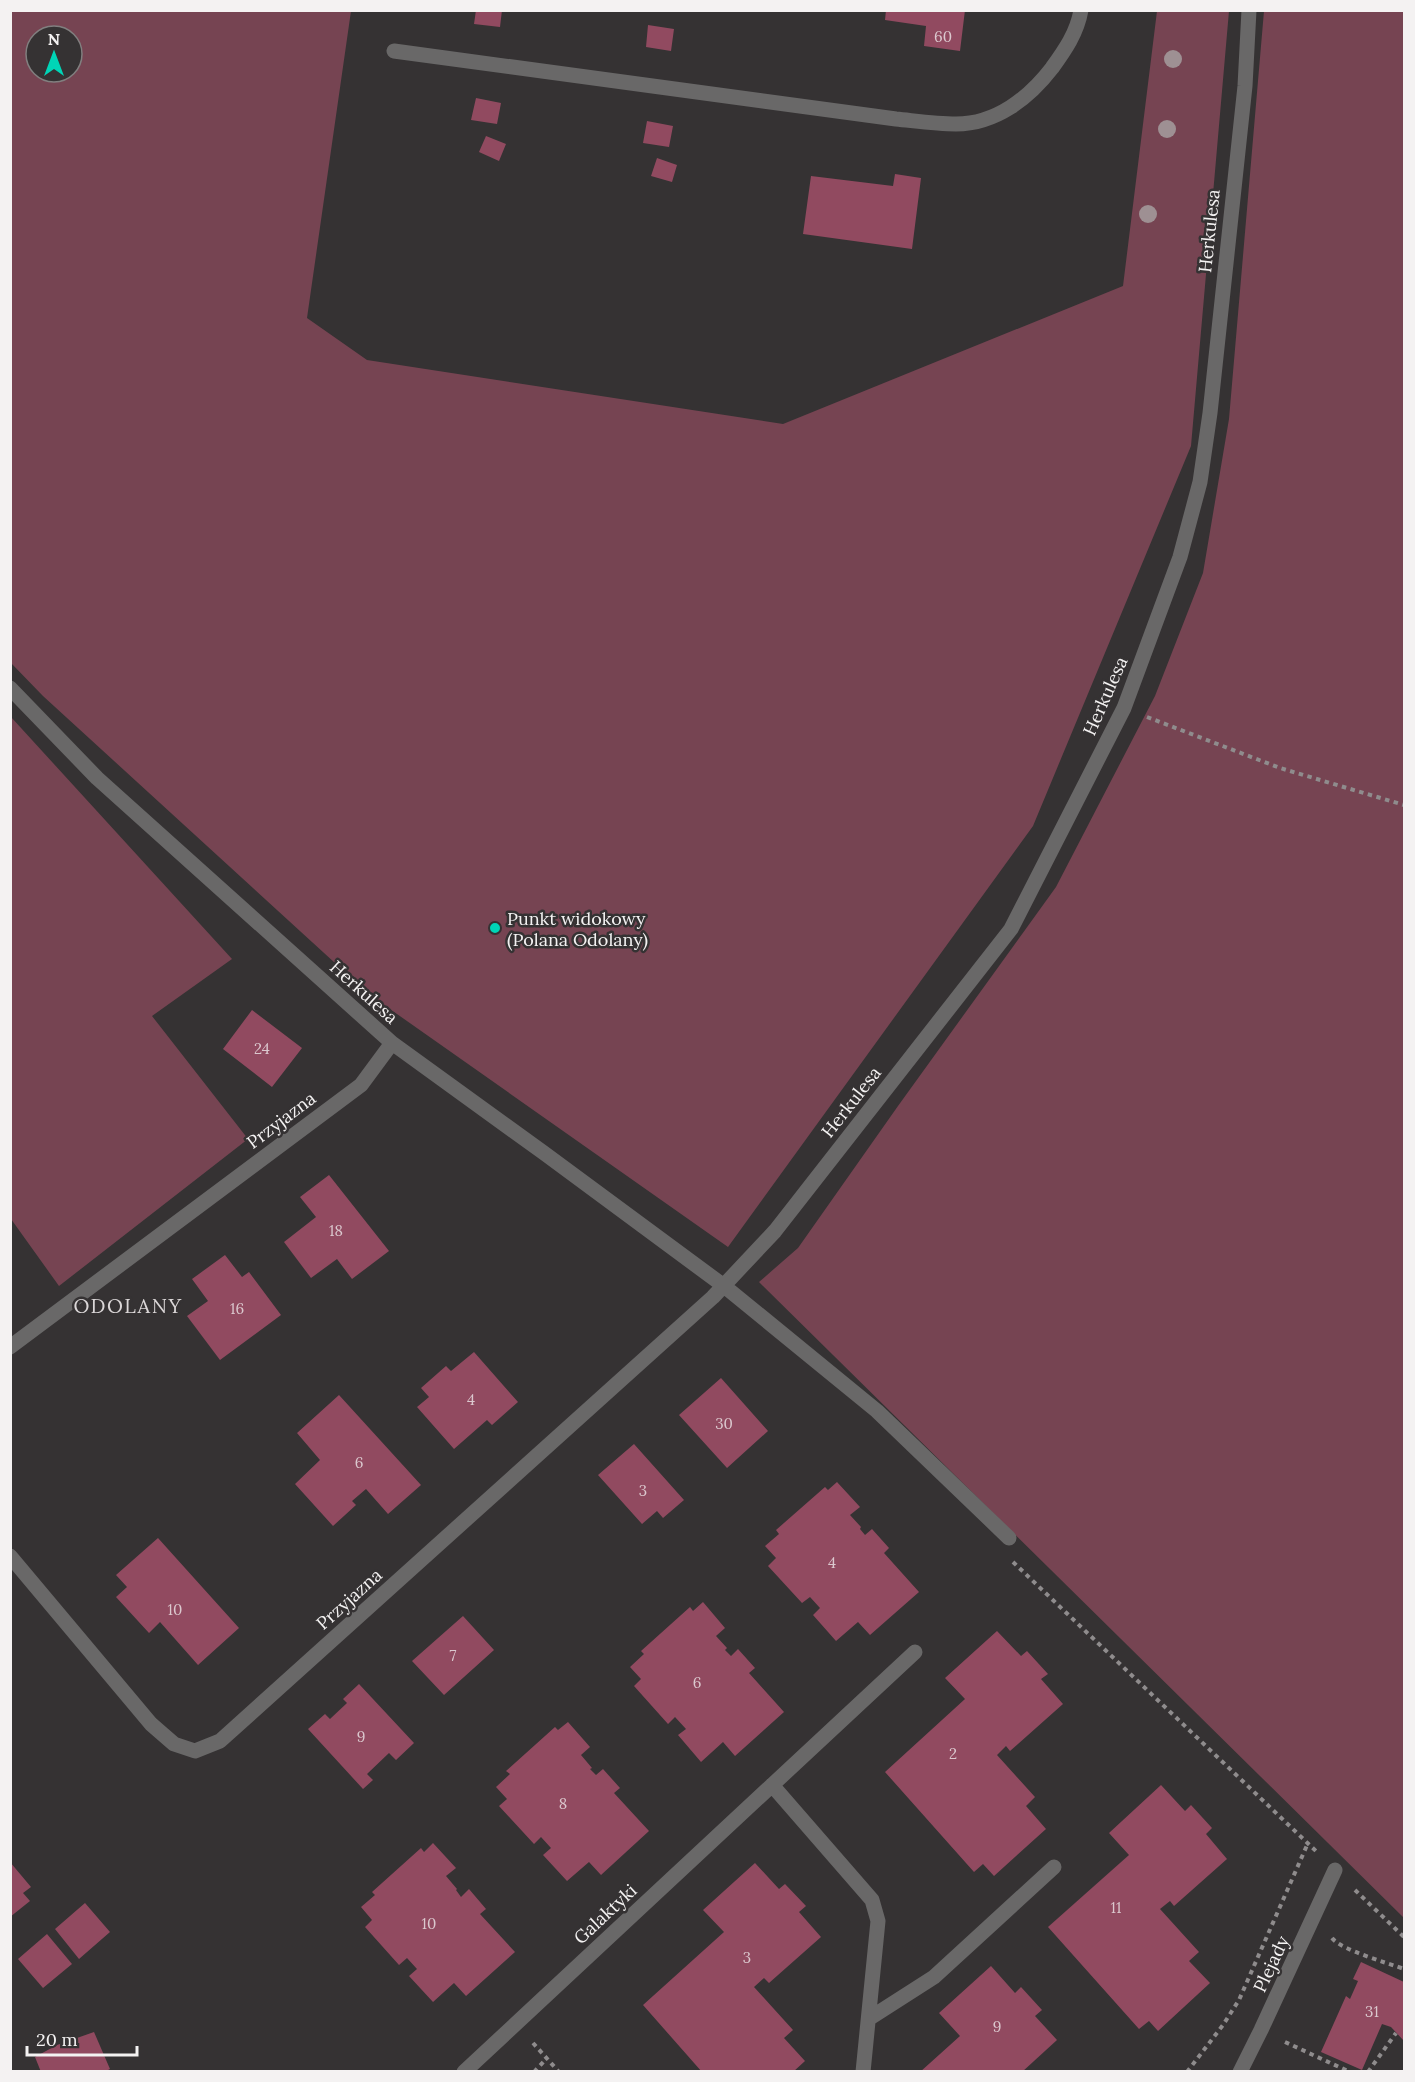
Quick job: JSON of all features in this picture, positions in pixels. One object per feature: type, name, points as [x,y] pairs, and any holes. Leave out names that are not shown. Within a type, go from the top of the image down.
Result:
[{"type":"street","points":[[394,51],[885,117],[958,124],[992,117],[1022,101],[1044,78],[1068,46],[1081,10]]},
{"type":"street","name":"Herkulesa","points":[[724,1286],[775,1231],[1011,929],[1124,708],[1180,557],[1200,482],[1211,402],[1244,97],[1249,10]]},
{"type":"street","name":"Herkulesa","points":[[10,688],[97,778],[392,1043],[724,1286],[877,1411],[1009,1538]]},
{"type":"street","name":"Przyjazna","points":[[10,1347],[361,1085],[392,1043]]},
{"type":"street","name":"Przyjazna","points":[[10,1556],[152,1724],[174,1744],[195,1750],[220,1742],[724,1286]]},
{"type":"street","name":"Galaktyki","points":[[464,2072],[915,1652]]},
{"type":"street","points":[[772,1785],[872,1900],[878,1921],[863,2072]]},
{"type":"street","points":[[870,2018],[934,1977],[1054,1867]]},
{"type":"street","name":"Plejady","points":[[1241,2071],[1335,1870]]},
{"type":"path","points":[[1124,708],[1280,768],[1404,805]]},
{"type":"path","points":[[1009,1538],[1012,1562],[1404,1937]]},
{"type":"path","points":[[1187,2072],[1239,2000],[1308,1843]]},
{"type":"path","points":[[1329,1932],[1334,1941],[1344,1946],[1404,1969]]},
{"type":"path","points":[[1368,2072],[1396,2033]]},
{"type":"path","points":[[1281,2040],[1350,2072]]},
{"type":"path","points":[[534,2072],[547,2058]]},
{"type":"path","points":[[551,2063],[559,2072]]},
{"type":"shaded area","points":[[10,11],[351,11],[307,318],[367,360],[783,424],[1123,286],[1157,11],[1229,11],[1191,446],[1033,826],[728,1247],[370,995],[43,696],[11,663]]},
{"type":"shaded area","points":[[1264,11],[1404,11],[1404,1918],[759,1282],[798,1248],[1056,887],[1155,696],[1203,573],[1229,419]]},
{"type":"shaded area","points":[[11,717],[232,959],[152,1016],[248,1139],[59,1286],[11,1219]]},
{"type":"building","points":[[476,10],[502,10],[500,27],[474,24]]},
{"type":"building","points":[[886,10],[965,10],[960,51],[924,46],[926,26],[885,20]]},
{"type":"building","points":[[648,25],[674,29],[671,51],[646,47]]},
{"type":"building","points":[[476,98],[501,103],[497,124],[471,120]]},
{"type":"building","points":[[647,121],[673,126],[669,147],[643,143]]},
{"type":"building","points":[[486,136],[506,144],[499,161],[479,152]]},
{"type":"building","points":[[657,158],[677,165],[672,182],[651,176]]},
{"type":"building","points":[[895,174],[921,178],[912,249],[803,234],[811,176],[893,186]]},
{"type":"building","points":[[252,1010],[302,1048],[272,1087],[223,1049]]},
{"type":"building","points":[[329,1175],[389,1251],[352,1279],[337,1259],[311,1278],[284,1242],[316,1217],[300,1197]]},
{"type":"building","points":[[225,1255],[242,1277],[249,1272],[281,1315],[220,1360],[187,1316],[208,1301],[192,1279]]},
{"type":"building","points":[[474,1352],[518,1402],[492,1425],[487,1420],[454,1449],[417,1407],[429,1397],[421,1388],[446,1366],[451,1371]]},
{"type":"building","points":[[721,1378],[768,1431],[727,1468],[679,1415]]},
{"type":"building","points":[[339,1395],[421,1485],[388,1514],[366,1489],[352,1501],[356,1505],[333,1526],[295,1484],[320,1460],[297,1433]]},
{"type":"building","points":[[634,1444],[684,1500],[663,1518],[657,1511],[642,1524],[598,1475]]},
{"type":"building","points":[[837,1482],[860,1507],[850,1515],[861,1527],[860,1529],[865,1535],[872,1529],[889,1548],[884,1553],[919,1592],[870,1635],[858,1622],[836,1641],[813,1615],[820,1608],[810,1597],[802,1603],[768,1566],[776,1558],[765,1546],[779,1534],[776,1530],[825,1487],[828,1490]]},
{"type":"building","points":[[158,1538],[239,1628],[198,1665],[160,1622],[149,1633],[116,1597],[127,1587],[116,1575]]},
{"type":"building","points":[[703,1602],[725,1628],[716,1636],[727,1648],[725,1650],[731,1656],[738,1649],[755,1668],[749,1673],[784,1712],[735,1756],[723,1742],[701,1762],[678,1735],[686,1729],[675,1717],[668,1724],[634,1686],[641,1679],[630,1667],[644,1654],[641,1651],[690,1607],[693,1611]]},
{"type":"building","points":[[463,1616],[494,1650],[444,1695],[412,1661]]},
{"type":"building","points":[[997,1631],[1021,1656],[1027,1651],[1048,1674],[1041,1679],[1063,1704],[1010,1751],[1006,1746],[997,1755],[1035,1797],[1026,1806],[1046,1829],[994,1876],[983,1864],[974,1872],[885,1772],[965,1699],[945,1678]]},
{"type":"building","points":[[359,1684],[414,1743],[396,1760],[389,1753],[367,1774],[373,1780],[363,1789],[308,1729],[325,1714],[330,1719],[347,1703],[343,1699]]},
{"type":"building","points":[[568,1722],[590,1747],[581,1755],[592,1768],[590,1769],[596,1775],[603,1769],[620,1788],[614,1793],[649,1831],[601,1875],[589,1862],[567,1881],[543,1855],[551,1848],[541,1837],[534,1844],[499,1806],[507,1799],[496,1787],[510,1774],[506,1771],[555,1727],[558,1730]]},
{"type":"building","points":[[1161,1785],[1185,1811],[1191,1805],[1212,1828],[1206,1834],[1227,1859],[1174,1906],[1170,1901],[1160,1909],[1199,1952],[1189,1961],[1210,1983],[1158,2031],[1149,2021],[1139,2029],[1048,1927],[1129,1855],[1109,1833]]},
{"type":"building","points":[[433,1843],[456,1868],[446,1876],[461,1897],[469,1889],[486,1909],[480,1914],[515,1952],[466,1996],[454,1983],[433,2002],[409,1976],[417,1969],[407,1958],[399,1965],[365,1927],[372,1920],[361,1907],[375,1895],[372,1892],[421,1848],[424,1852]]},
{"type":"building","points":[[10,1862],[31,1887],[23,1893],[30,1901],[10,1917]]},
{"type":"building","points":[[755,1863],[779,1889],[785,1884],[806,1906],[799,1912],[821,1937],[769,1983],[764,1978],[754,1987],[793,2030],[784,2038],[805,2061],[793,2072],[702,2072],[643,2005],[724,1932],[703,1910]]},
{"type":"building","points":[[85,1903],[110,1932],[79,1959],[55,1929]]},
{"type":"building","points":[[47,1934],[72,1964],[43,1988],[18,1959]]},
{"type":"building","points":[[1361,1962],[1404,1982],[1404,2041],[1391,2027],[1382,2024],[1362,2070],[1321,2052],[1346,1996],[1350,1999],[1358,1981],[1353,1979]]},
{"type":"building","points":[[991,1966],[1015,1993],[1021,1987],[1042,2010],[1035,2016],[1057,2040],[1022,2072],[920,2072],[960,2036],[939,2013]]},
{"type":"building","points":[[94,2032],[110,2069],[104,2072],[41,2072],[35,2057],[57,2045]]},
{"type":"place","name":"Punkt widokowy (Polana Odolany)","points":[[495,928]]},
{"type":"district","name":"ODOLANY","points":[[128,1305]]}]
